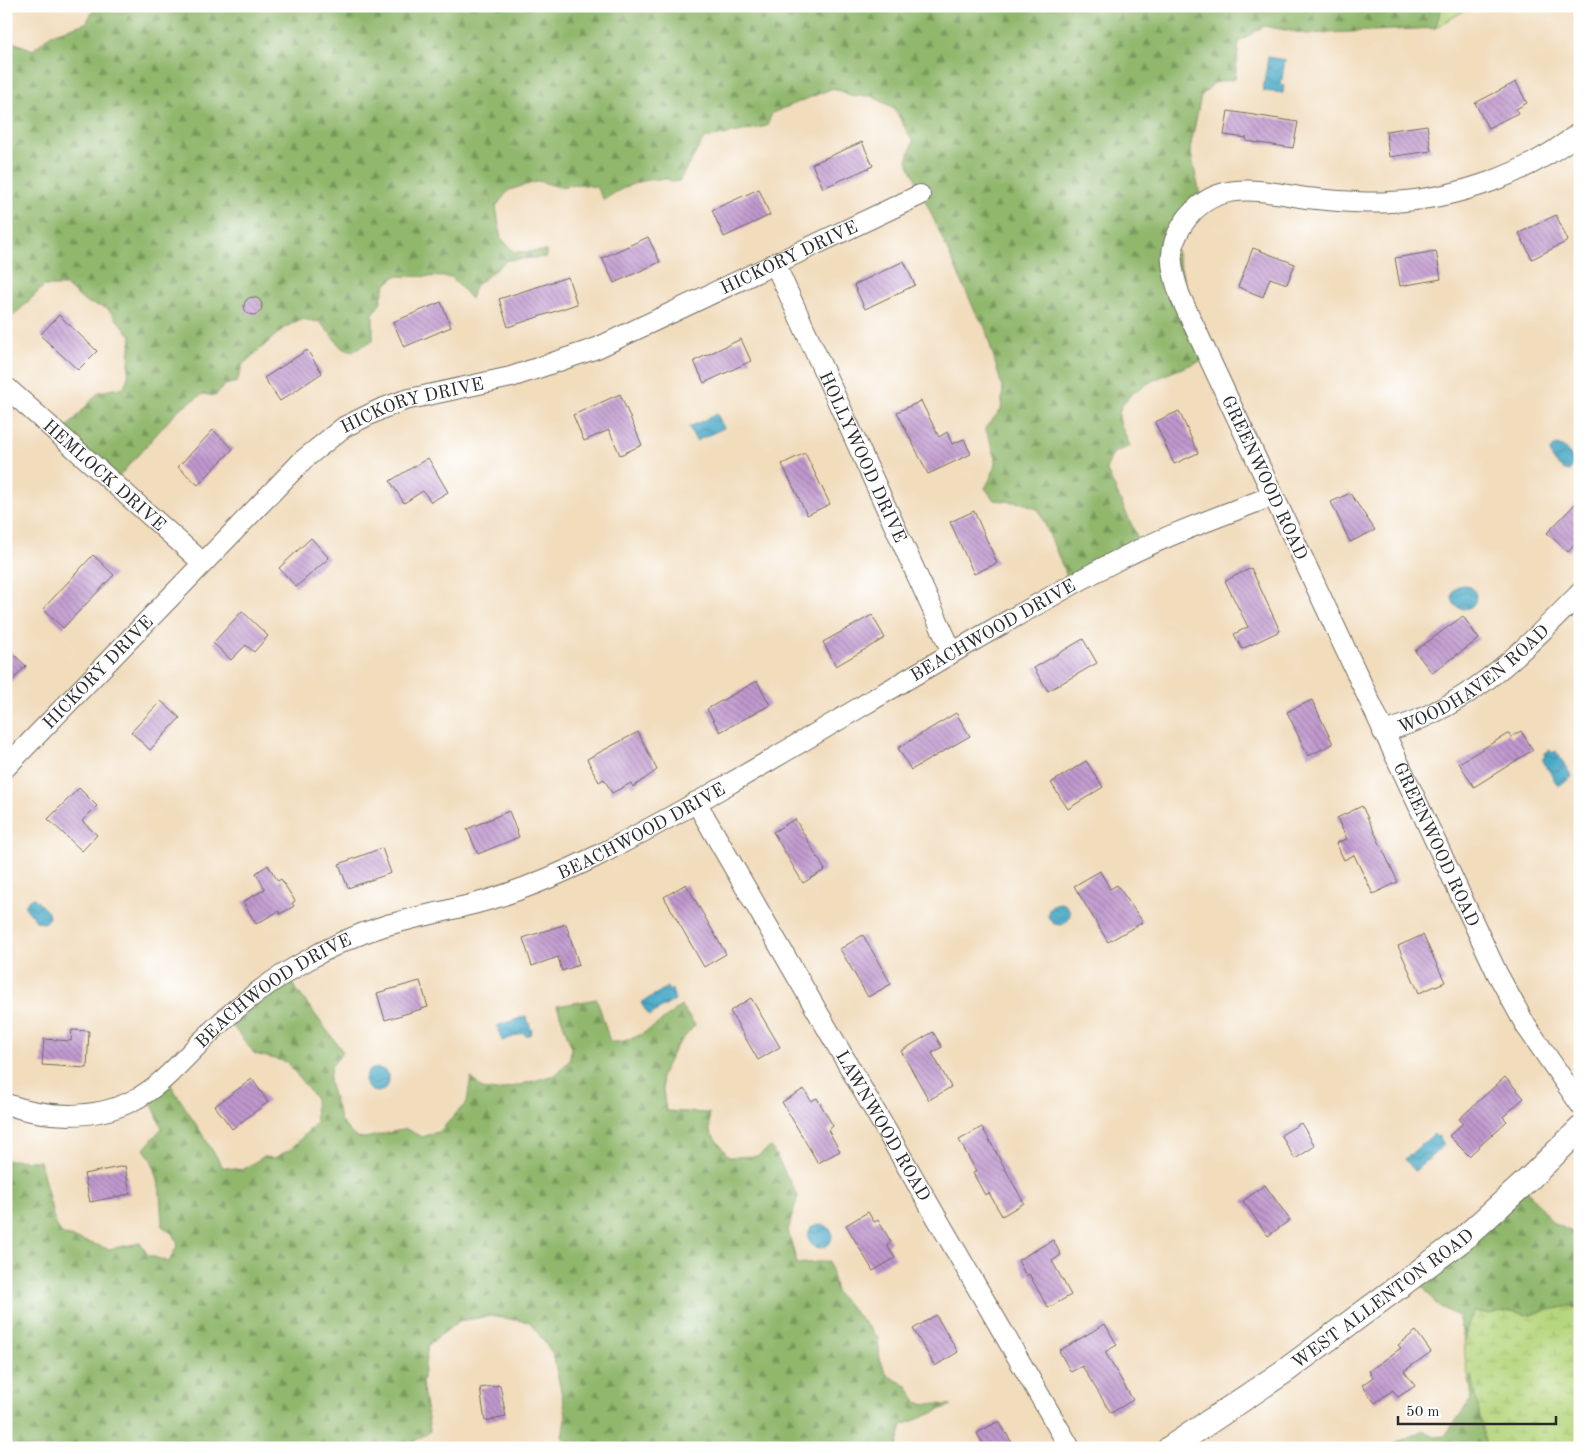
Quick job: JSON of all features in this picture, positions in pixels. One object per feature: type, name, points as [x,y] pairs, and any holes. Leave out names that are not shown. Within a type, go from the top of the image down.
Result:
[{"type":"street","name":"GREENWOOD ROAD","points":[[1580,132],[1537,160],[1500,178],[1462,190],[1423,199],[1391,202],[1358,202],[1247,190],[1206,200],[1193,210],[1181,228],[1171,251],[1171,271],[1180,296],[1497,973],[1526,1026],[1580,1104]]},
{"type":"street","name":"HICKORY DRIVE","points":[[6,767],[303,460],[344,427],[405,400],[511,377],[597,348],[920,195]]},
{"type":"street","name":"HOLLYWOOD DRIVE","points":[[774,264],[952,652]]},
{"type":"street","name":"HEMLOCK DRIVE","points":[[6,388],[203,563]]},
{"type":"street","name":"BEACHWOOD DRIVE","points":[[6,1104],[59,1115],[84,1114],[110,1109],[132,1101],[154,1087],[176,1068],[203,1039],[264,987],[306,961],[339,944],[381,927],[486,901],[528,887],[580,864],[696,802],[952,652],[1118,560],[1166,538],[1272,496]]},
{"type":"street","name":"WOODHAVEN ROAD","points":[[1383,732],[1430,714],[1452,703],[1500,670],[1580,593]]},
{"type":"street","name":"LAWNWOOD ROAD","points":[[696,802],[1070,1448]]},
{"type":"street","name":"WEST ALLENTON ROAD","points":[[1170,1448],[1285,1371],[1463,1239],[1528,1180],[1580,1128]]},
{"type":"green space","points":[[96,6],[120,12],[148,6],[1442,6],[1435,28],[1307,34],[1264,26],[1239,42],[1235,79],[1214,83],[1201,96],[1190,149],[1200,195],[1174,243],[1205,359],[1167,374],[1139,389],[1128,397],[1121,407],[1119,417],[1130,446],[1113,453],[1106,469],[1140,543],[1068,579],[1039,510],[1024,503],[994,500],[985,488],[995,465],[995,458],[985,428],[1001,410],[1003,390],[985,327],[975,311],[907,160],[913,142],[894,108],[871,96],[853,96],[833,88],[772,113],[767,126],[704,139],[679,181],[671,182],[669,179],[651,179],[643,181],[627,187],[604,200],[596,187],[580,184],[559,187],[539,181],[509,190],[496,206],[501,238],[514,252],[546,251],[547,257],[507,260],[475,286],[471,299],[452,277],[396,276],[385,285],[380,303],[373,314],[373,340],[352,352],[342,348],[320,322],[301,319],[284,328],[243,364],[237,382],[225,385],[215,396],[203,394],[179,409],[113,483],[64,431],[99,392],[124,387],[128,377],[131,336],[107,308],[85,302],[67,286],[44,286],[6,323],[6,39],[33,50],[51,34],[86,23]]},
{"type":"green space","points":[[1442,6],[1472,6],[1435,28]]},
{"type":"green space","points":[[282,970],[343,1052],[331,1067],[329,1082],[341,1122],[355,1137],[365,1138],[406,1129],[422,1137],[440,1131],[467,1102],[471,1077],[482,1089],[497,1091],[555,1075],[570,1060],[571,1046],[557,1006],[597,999],[610,1042],[620,1042],[639,1035],[657,1025],[681,1006],[695,1025],[675,1048],[661,1077],[666,1111],[709,1113],[710,1132],[729,1157],[758,1156],[771,1147],[798,1196],[788,1230],[797,1264],[829,1261],[836,1292],[878,1338],[880,1360],[887,1375],[907,1386],[918,1403],[952,1405],[903,1425],[897,1448],[569,1448],[562,1436],[566,1414],[553,1354],[530,1322],[491,1316],[459,1321],[428,1345],[422,1383],[430,1431],[404,1448],[6,1448],[7,1160],[40,1161],[55,1223],[62,1234],[109,1249],[140,1243],[148,1255],[169,1262],[178,1244],[174,1235],[162,1226],[157,1176],[150,1158],[144,1149],[162,1128],[144,1084],[162,1071],[223,1167],[242,1170],[263,1157],[274,1158],[291,1149],[316,1123],[315,1098],[287,1062],[255,1054],[226,1018]]},
{"type":"green space","points":[[1522,1184],[1554,1224],[1580,1235],[1580,1311],[1570,1306],[1526,1315],[1512,1311],[1489,1314],[1475,1311],[1469,1320],[1465,1343],[1458,1316],[1437,1305],[1410,1270]]},
{"type":"green space","points":[[1570,1306],[1580,1311],[1580,1448],[1486,1448],[1472,1375],[1470,1385],[1465,1356],[1467,1329],[1475,1311],[1489,1314],[1512,1311],[1526,1315]]},
{"type":"green space","points":[[1472,1374],[1486,1448],[1387,1448],[1423,1430],[1434,1437],[1445,1436],[1472,1398],[1470,1385]]},
{"type":"water","points":[[1268,57],[1285,60],[1281,85],[1284,86],[1283,93],[1263,91]]},
{"type":"water","points":[[717,414],[724,428],[696,441],[689,427]]},
{"type":"water","points":[[1556,445],[1566,450],[1573,459],[1574,466],[1569,471],[1559,466],[1550,453],[1550,450]]},
{"type":"water","points":[[1464,585],[1472,589],[1476,597],[1472,605],[1464,609],[1456,605],[1452,597],[1456,589]]},
{"type":"water","points":[[1550,750],[1552,753],[1556,751],[1572,777],[1558,786],[1542,759],[1546,757],[1545,753]]},
{"type":"water","points":[[34,898],[48,912],[49,918],[44,923],[37,922],[25,907],[28,900]]},
{"type":"water","points":[[1059,903],[1067,906],[1070,914],[1067,922],[1059,925],[1051,922],[1048,914],[1051,906]]},
{"type":"water","points":[[667,987],[669,991],[672,989],[675,1000],[649,1016],[641,1003]]},
{"type":"water","points":[[526,1016],[532,1031],[531,1034],[526,1036],[524,1033],[502,1041],[497,1026]]},
{"type":"water","points":[[377,1068],[385,1072],[389,1080],[385,1088],[377,1092],[369,1088],[365,1080],[369,1072]]},
{"type":"water","points":[[1434,1134],[1437,1137],[1439,1136],[1444,1145],[1415,1171],[1405,1159]]},
{"type":"water","points":[[820,1224],[828,1228],[832,1236],[828,1244],[820,1248],[812,1244],[808,1236],[812,1228]]},
{"type":"building","points":[[1516,82],[1527,103],[1516,109],[1518,113],[1488,128],[1475,103]]},
{"type":"building","points":[[1228,111],[1298,122],[1293,148],[1246,141],[1247,138],[1224,135]]},
{"type":"building","points":[[1427,125],[1431,151],[1389,157],[1386,131]]},
{"type":"building","points":[[862,142],[873,166],[823,188],[812,164]]},
{"type":"building","points":[[759,189],[770,215],[724,237],[712,210]]},
{"type":"building","points":[[1556,215],[1568,241],[1532,259],[1519,233]]},
{"type":"building","points":[[648,237],[660,262],[614,283],[602,258]]},
{"type":"building","points":[[1253,248],[1295,264],[1287,284],[1270,278],[1263,297],[1238,287]]},
{"type":"building","points":[[1436,251],[1441,279],[1400,286],[1395,258]]},
{"type":"building","points":[[904,261],[915,285],[865,309],[854,285]]},
{"type":"building","points":[[568,277],[577,304],[508,327],[499,299]]},
{"type":"building","points":[[253,297],[259,300],[262,306],[259,312],[253,315],[247,312],[244,306],[247,300]]},
{"type":"building","points":[[441,302],[451,327],[404,347],[393,322]]},
{"type":"building","points":[[59,315],[97,351],[78,370],[40,335]]},
{"type":"building","points":[[741,339],[751,361],[704,383],[694,361]]},
{"type":"building","points":[[307,350],[322,373],[280,401],[264,378]]},
{"type":"building","points":[[620,394],[642,445],[620,455],[609,430],[584,441],[573,415]]},
{"type":"building","points":[[921,401],[939,437],[947,432],[952,444],[964,439],[971,454],[928,474],[897,412]]},
{"type":"building","points":[[1179,411],[1198,453],[1174,464],[1155,422]]},
{"type":"building","points":[[213,430],[233,449],[198,485],[178,467]]},
{"type":"building","points":[[805,453],[830,504],[807,515],[782,464]]},
{"type":"building","points":[[428,458],[448,492],[431,502],[423,491],[404,503],[390,481]]},
{"type":"building","points":[[1350,493],[1375,530],[1350,542],[1331,502]]},
{"type":"building","points":[[1580,499],[1580,539],[1568,552],[1547,533]]},
{"type":"building","points":[[974,511],[997,563],[974,574],[950,522]]},
{"type":"building","points":[[311,538],[329,558],[296,587],[279,568]]},
{"type":"building","points":[[93,555],[114,575],[63,628],[43,609]]},
{"type":"building","points":[[1251,568],[1280,631],[1242,649],[1234,634],[1248,627],[1225,581]]},
{"type":"building","points":[[242,611],[268,636],[254,652],[246,645],[231,660],[213,643]]},
{"type":"building","points":[[872,615],[885,638],[836,666],[823,642]]},
{"type":"building","points":[[1463,616],[1479,639],[1432,673],[1415,651]]},
{"type":"building","points":[[1083,639],[1097,663],[1048,691],[1034,668]]},
{"type":"building","points":[[6,647],[26,666],[6,687]]},
{"type":"building","points":[[757,681],[770,705],[720,732],[707,709]]},
{"type":"building","points":[[1312,700],[1333,744],[1308,756],[1287,712]]},
{"type":"building","points":[[161,701],[180,718],[150,750],[131,732]]},
{"type":"building","points":[[956,713],[970,736],[911,770],[898,748]]},
{"type":"building","points":[[1521,731],[1533,750],[1474,787],[1459,763],[1509,733],[1511,737]]},
{"type":"building","points":[[638,732],[657,770],[633,787],[631,783],[612,793],[604,779],[599,782],[587,759]]},
{"type":"building","points":[[1086,761],[1103,787],[1068,809],[1051,783]]},
{"type":"building","points":[[79,788],[97,806],[82,821],[97,835],[82,851],[48,819]]},
{"type":"building","points":[[1362,806],[1398,882],[1373,894],[1354,855],[1344,860],[1336,843],[1347,839],[1337,818]]},
{"type":"building","points":[[509,811],[519,837],[478,854],[467,829]]},
{"type":"building","points":[[795,819],[825,870],[803,883],[773,832]]},
{"type":"building","points":[[382,848],[391,873],[348,888],[339,864]]},
{"type":"building","points":[[268,865],[278,881],[281,879],[295,901],[292,903],[294,906],[280,914],[279,911],[256,924],[243,902],[265,889],[256,873]]},
{"type":"building","points":[[1100,871],[1110,889],[1117,885],[1143,922],[1108,942],[1074,886]]},
{"type":"building","points":[[686,884],[726,954],[704,967],[664,897]]},
{"type":"building","points":[[566,924],[579,965],[562,971],[558,957],[532,966],[523,938]]},
{"type":"building","points":[[863,935],[891,984],[868,997],[840,949]]},
{"type":"building","points":[[1423,935],[1445,982],[1419,993],[1398,946]]},
{"type":"building","points":[[420,981],[428,1007],[385,1020],[377,993]]},
{"type":"building","points":[[751,998],[780,1047],[758,1060],[730,1011]]},
{"type":"building","points":[[72,1030],[89,1031],[87,1068],[42,1065],[44,1039],[71,1041]]},
{"type":"building","points":[[933,1032],[942,1047],[932,1053],[951,1087],[929,1100],[901,1051]]},
{"type":"building","points":[[1505,1077],[1524,1098],[1503,1117],[1507,1121],[1469,1156],[1449,1136],[1463,1123],[1459,1119]]},
{"type":"building","points":[[252,1079],[268,1102],[232,1129],[215,1106]]},
{"type":"building","points":[[804,1089],[811,1101],[817,1098],[833,1126],[828,1130],[840,1151],[818,1163],[782,1102]]},
{"type":"building","points":[[1301,1123],[1315,1146],[1295,1159],[1281,1135]]},
{"type":"building","points":[[982,1127],[1024,1203],[1002,1216],[989,1193],[985,1195],[973,1173],[976,1171],[959,1140]]},
{"type":"building","points":[[125,1166],[130,1194],[90,1202],[84,1174]]},
{"type":"building","points":[[1265,1185],[1290,1220],[1268,1236],[1243,1201]]},
{"type":"building","points":[[868,1212],[874,1222],[878,1220],[891,1242],[887,1245],[895,1258],[873,1271],[846,1225]]},
{"type":"building","points":[[1053,1240],[1061,1255],[1052,1261],[1071,1295],[1048,1308],[1029,1274],[1026,1276],[1018,1260]]},
{"type":"building","points":[[936,1315],[958,1352],[935,1366],[913,1329]]},
{"type":"building","points":[[1105,1324],[1117,1345],[1105,1352],[1133,1400],[1111,1413],[1082,1366],[1071,1372],[1059,1351]]},
{"type":"building","points":[[1416,1331],[1431,1352],[1404,1371],[1415,1386],[1398,1397],[1393,1390],[1375,1403],[1362,1385],[1373,1377],[1369,1371],[1401,1348],[1398,1345]]},
{"type":"building","points":[[500,1385],[506,1417],[485,1421],[480,1388]]},
{"type":"building","points":[[999,1421],[1015,1448],[985,1448],[977,1433]]}]
